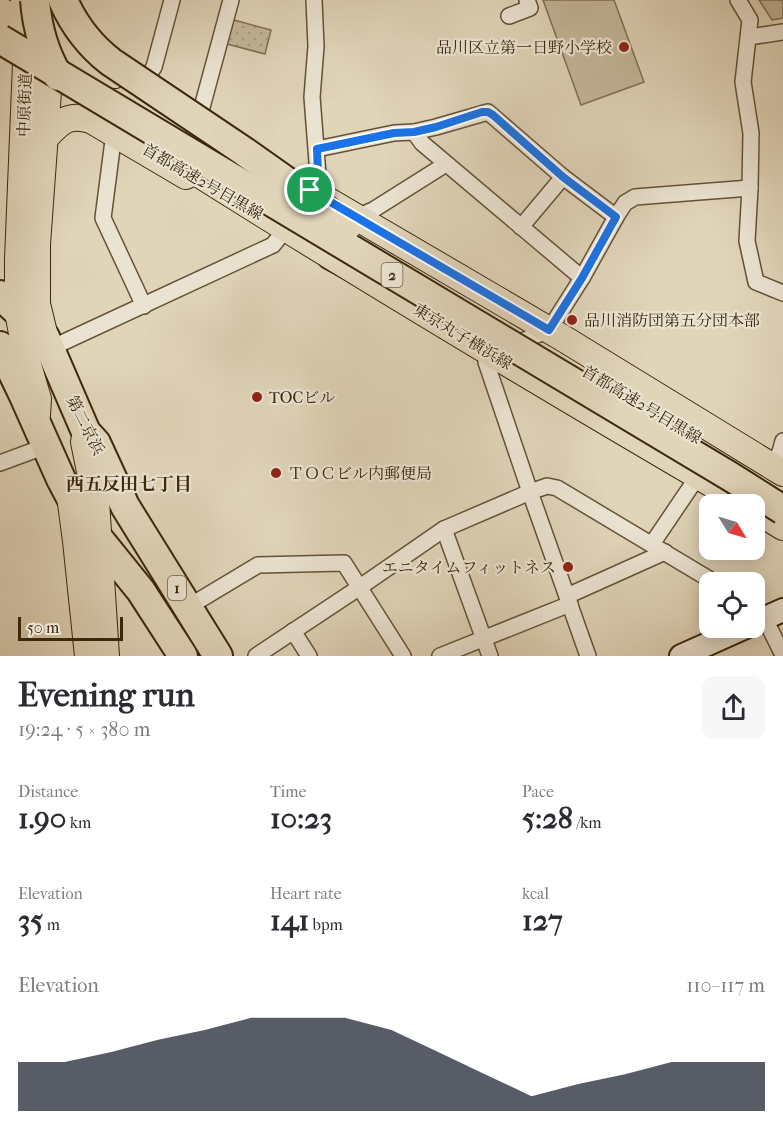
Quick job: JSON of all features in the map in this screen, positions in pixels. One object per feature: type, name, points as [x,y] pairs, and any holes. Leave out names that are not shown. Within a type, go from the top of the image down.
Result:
[{"type":"highway","name":"首都高速2号目黒線","points":[[63,0],[83,35],[111,63],[310,198],[779,476]]},
{"type":"highway","name":"首都高速2号目黒線","points":[[20,15],[352,222]]},
{"type":"highway","name":"首都高速2号目黒線","points":[[20,15],[39,31],[50,61],[66,86],[76,99],[96,116],[341,260],[449,316],[491,344]]},
{"type":"highway","name":"首都高速2号目黒線","points":[[0,39],[491,344],[731,477],[783,510]]},
{"type":"highway","name":"第二京浜","points":[[9,303],[48,343],[86,432],[96,443],[126,506],[218,656]]},
{"type":"highway","name":"1","points":[[0,346],[70,496],[99,538],[141,591],[183,656]]},
{"type":"main road","name":"中原街道","points":[[24,0],[20,15],[26,63],[9,265],[9,303],[38,399],[41,435]]},
{"type":"main road","name":"中原街道","points":[[48,343],[37,304],[37,244],[57,0]]},
{"type":"main road","name":"2","points":[[68,0],[82,29],[101,52],[140,88]]},
{"type":"main road","name":"2","points":[[0,10],[20,15],[54,41],[198,122],[310,190],[352,222],[549,330],[779,476]]},
{"type":"main road","name":"東京丸子横浜線","points":[[0,48],[286,229],[491,344],[729,494]]},
{"type":"main road","points":[[45,138],[58,124],[72,117],[91,120],[263,222],[286,229]]},
{"type":"main road","points":[[86,432],[84,441],[96,501],[106,656]]},
{"type":"main road","points":[[70,496],[88,656]]},
{"type":"main road","points":[[765,516],[783,527]]},
{"type":"main road","points":[[102,599],[110,581],[121,579],[139,593],[162,621]]},
{"type":"street","points":[[140,88],[154,67],[172,0]]},
{"type":"street","points":[[198,122],[231,0]]},
{"type":"street","points":[[310,190],[318,175],[312,97],[316,46],[314,0]]},
{"type":"street","points":[[509,16],[530,8],[527,0]]},
{"type":"street","points":[[738,0],[750,20],[743,82],[751,133],[747,241],[756,282],[783,293]]},
{"type":"street","points":[[749,37],[783,32]]},
{"type":"street","points":[[317,149],[394,133],[414,132],[488,112],[563,177],[616,217]]},
{"type":"street","points":[[414,132],[422,143],[446,164],[582,278]]},
{"type":"street","points":[[114,133],[103,218],[144,306]]},
{"type":"street","points":[[352,222],[446,164]]},
{"type":"street","points":[[521,227],[563,177]]},
{"type":"street","points":[[588,656],[486,362],[491,344],[549,330],[582,278],[616,217],[625,203],[635,196],[750,188]]},
{"type":"street","points":[[48,343],[144,306],[273,245],[286,229]]},
{"type":"street","points":[[0,463],[41,435]]},
{"type":"street","points":[[779,476],[783,441]]},
{"type":"street","points":[[440,656],[484,639],[569,600],[658,548],[698,476]]},
{"type":"street","points":[[256,656],[444,529],[547,486],[557,488],[699,573]]},
{"type":"street","points":[[444,529],[490,656]]},
{"type":"street","points":[[188,608],[258,565],[344,563],[403,656]]},
{"type":"street","points":[[765,626],[783,655]]},
{"type":"street","points":[[293,631],[309,656]]},
{"type":"street","points":[[681,656],[718,638]]},
{"type":"shaded area","points":[[543,0],[614,0],[644,82],[581,105]]},
{"type":"shaded area","points":[[759,0],[783,0],[783,18],[772,20]]},
{"type":"shaded area","points":[[230,19],[271,30],[265,54],[223,43]]},
{"type":"place","name":"品川区立第一日野小学校","points":[[624,47]]},
{"type":"place","name":"品川消防団第五分団本部","points":[[572,320]]},
{"type":"place","name":"TOCビル","points":[[257,397]]},
{"type":"place","name":"ＴＯＣビル内郵便局","points":[[276,473]]},
{"type":"place","name":"エニタイムフィットネス","points":[[568,567]]},
{"type":"district","name":"西五反田七丁目","points":[[129,484]]},
{"type":"route","points":[[488,112],[563,177],[616,217],[582,278],[549,330],[310,190],[318,175],[317,149],[394,133],[414,132],[488,112]]}]
